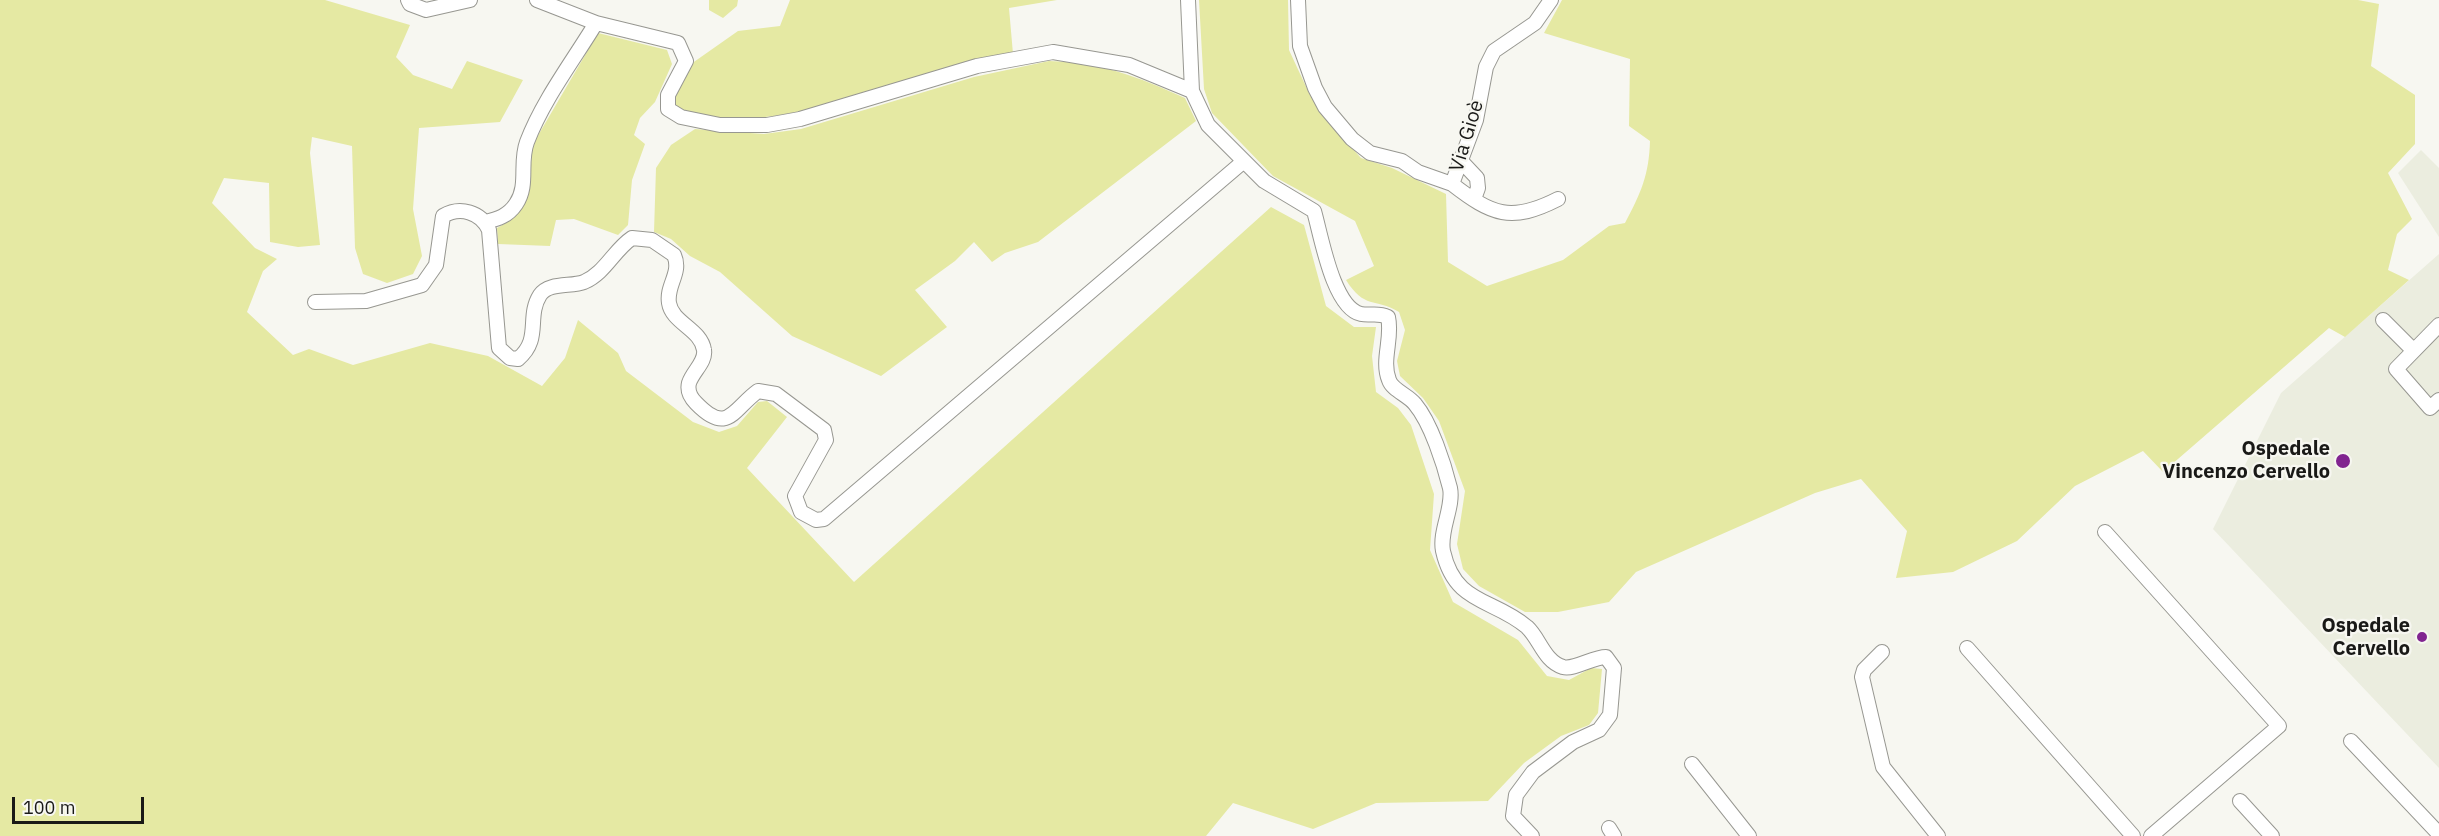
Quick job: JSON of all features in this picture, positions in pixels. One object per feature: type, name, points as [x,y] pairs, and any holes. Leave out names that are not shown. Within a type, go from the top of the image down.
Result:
[{"type":"street","points":[[408,0],[410,4],[426,10],[470,0]]},
{"type":"street","points":[[537,0],[596,23],[678,43],[686,62],[668,95],[668,109],[681,117],[720,125],[767,125],[800,119],[977,66],[1053,52],[1129,64],[1192,91]]},
{"type":"street","points":[[1188,0],[1192,91],[1208,125],[1264,181],[1314,211],[1334,281],[1346,305],[1361,314],[1377,312],[1388,317],[1390,329],[1386,367],[1389,383],[1415,403],[1427,423],[1451,490],[1443,548],[1453,577],[1471,596],[1528,628],[1556,664],[1567,668],[1594,657],[1606,657],[1614,668],[1610,716],[1599,730],[1573,742],[1533,772],[1516,795],[1513,816],[1532,836]]},
{"type":"street","points":[[1298,0],[1300,46],[1314,88],[1325,107],[1352,138],[1370,153],[1402,161],[1418,172],[1452,184]]},
{"type":"street","name":"Via Gioè","points":[[1551,0],[1535,23],[1494,51],[1486,67],[1476,120],[1452,184],[1498,214],[1516,214],[1542,207],[1558,199]]},
{"type":"street","points":[[485,222],[498,219],[517,203],[523,187],[523,159],[526,143],[596,23]]},
{"type":"street","points":[[315,302],[366,301],[422,285],[436,265],[443,216],[449,212],[468,212],[485,222],[489,230],[499,348],[510,358],[518,359],[530,347],[535,305],[542,293],[552,287],[581,283],[593,277],[632,238],[652,240],[666,248],[678,263],[669,304],[673,313],[698,336],[704,351],[689,383],[689,393],[695,402],[713,418],[723,420],[738,412],[758,391],[766,391],[776,394],[824,430],[826,440],[795,496],[801,512],[816,520],[824,519],[1244,160]]},
{"type":"street","points":[[1461,160],[1477,178],[1478,188],[1473,199]]},
{"type":"street","points":[[2383,320],[2414,350]]},
{"type":"street","points":[[2439,325],[2396,369],[2430,408],[2439,400]]},
{"type":"street","points":[[2105,532],[2279,726],[2151,836]]},
{"type":"street","points":[[1967,648],[2133,836]]},
{"type":"street","points":[[1882,652],[1864,670],[1862,677],[1882,767],[1935,834]]},
{"type":"street","points":[[2351,741],[2439,834]]},
{"type":"street","points":[[1692,764],[1749,836]]},
{"type":"street","points":[[2240,801],[2272,836]]},
{"type":"shaded area","points":[[2421,150],[2439,168],[2439,237],[2398,173]]},
{"type":"shaded area","name":"Ospedale Vincenzo Cervello","points":[[2439,254],[2439,768],[2213,529],[2281,393]]},
{"type":"green space","points":[[0,0],[325,0],[410,25],[396,57],[413,75],[452,89],[467,61],[523,80],[500,122],[419,128],[413,209],[422,256],[413,274],[387,283],[363,274],[355,248],[352,146],[312,137],[310,153],[320,245],[298,247],[270,242],[269,183],[224,178],[212,203],[255,248],[277,259],[263,271],[247,312],[293,355],[309,349],[353,365],[430,343],[488,356],[542,386],[565,358],[578,320],[618,353],[626,371],[693,422],[719,432],[737,426],[758,402],[767,401],[787,417],[747,468],[854,582],[1271,207],[1304,225],[1326,306],[1354,327],[1376,327],[1372,356],[1376,392],[1398,408],[1411,425],[1434,494],[1430,550],[1453,602],[1518,640],[1547,676],[1569,680],[1591,668],[1602,669],[1598,713],[1589,725],[1561,736],[1524,763],[1488,801],[1376,803],[1313,829],[1233,803],[1206,836],[0,836]]},
{"type":"green space","points":[[709,0],[738,0],[737,6],[723,18],[709,10]]},
{"type":"green space","points":[[790,0],[1057,0],[1009,8],[1013,54],[940,70],[835,102],[781,115],[726,118],[698,114],[672,105],[672,99],[691,64],[738,31],[780,26]]},
{"type":"green space","points":[[1199,0],[1288,0],[1289,50],[1309,93],[1324,117],[1361,158],[1392,168],[1446,194],[1448,262],[1487,286],[1563,260],[1609,226],[1625,223],[1640,193],[1646,174],[1650,141],[1629,126],[1630,59],[1544,33],[1562,0],[2358,0],[2379,4],[2371,66],[2415,95],[2415,144],[2388,173],[2412,219],[2397,234],[2388,270],[2409,280],[2345,337],[2329,328],[2163,472],[2143,451],[2075,486],[2017,541],[1953,572],[1896,578],[1907,531],[1861,479],[1815,493],[1636,572],[1609,602],[1558,612],[1525,612],[1479,586],[1463,569],[1457,544],[1465,491],[1439,421],[1423,398],[1400,376],[1397,361],[1405,330],[1399,312],[1359,296],[1346,280],[1374,266],[1355,221],[1273,176],[1212,113],[1204,89]]},
{"type":"green space","points":[[598,33],[667,50],[672,64],[655,102],[640,118],[634,135],[645,144],[632,180],[628,225],[618,235],[574,219],[556,220],[550,246],[498,244],[497,228],[510,220],[518,211],[528,192],[533,144]]},
{"type":"green space","points":[[1049,61],[1103,68],[1151,83],[1185,98],[1196,121],[1038,242],[1005,253],[992,262],[974,242],[955,261],[915,290],[947,327],[881,376],[792,336],[720,272],[690,256],[671,239],[654,232],[656,168],[671,145],[695,129],[764,134],[801,129],[974,77]]},
{"type":"place","name":"Ospedale Vincenzo Cervello","points":[[2343,461]]},
{"type":"place","name":"Ospedale Cervello","points":[[2422,637]]}]
